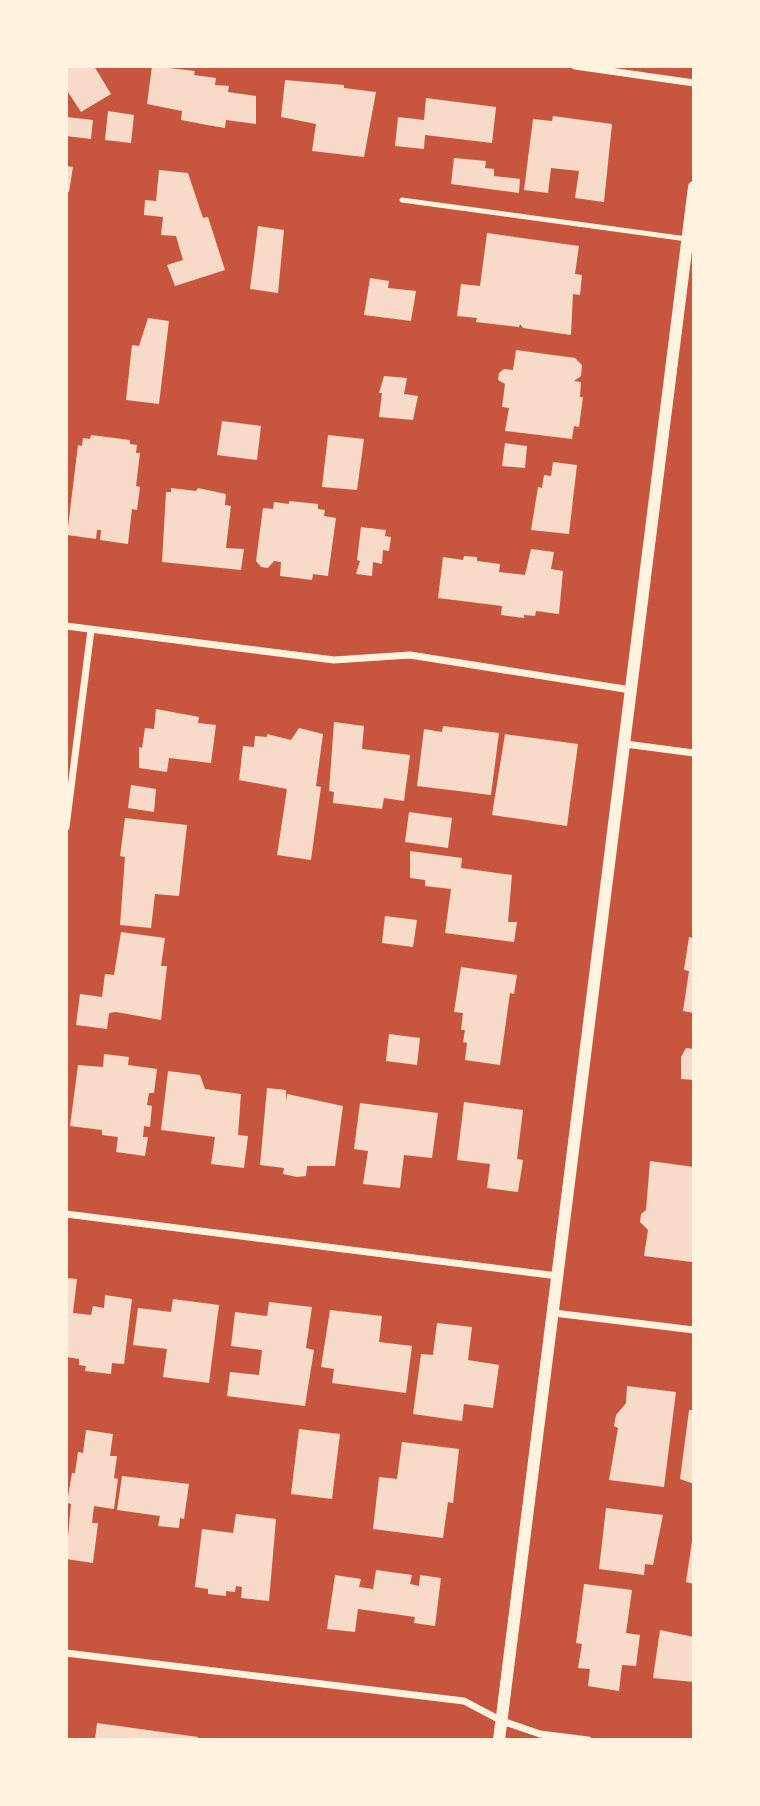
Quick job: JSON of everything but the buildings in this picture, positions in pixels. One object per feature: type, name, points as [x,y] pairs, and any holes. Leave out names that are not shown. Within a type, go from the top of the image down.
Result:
[{"type":"street","points":[[575,66],[694,83]]},
{"type":"street","points":[[499,1740],[694,187]]},
{"type":"street","points":[[66,626],[334,660],[410,655],[631,690]]},
{"type":"street","points":[[66,827],[91,630]]},
{"type":"street","points":[[625,744],[694,753]]},
{"type":"street","points":[[66,1214],[558,1276]]},
{"type":"street","points":[[554,1313],[694,1330]]},
{"type":"street","points":[[66,1653],[464,1701],[502,1721],[540,1734],[588,1740]]},
{"type":"lane","points":[[402,200],[687,239]]}]
